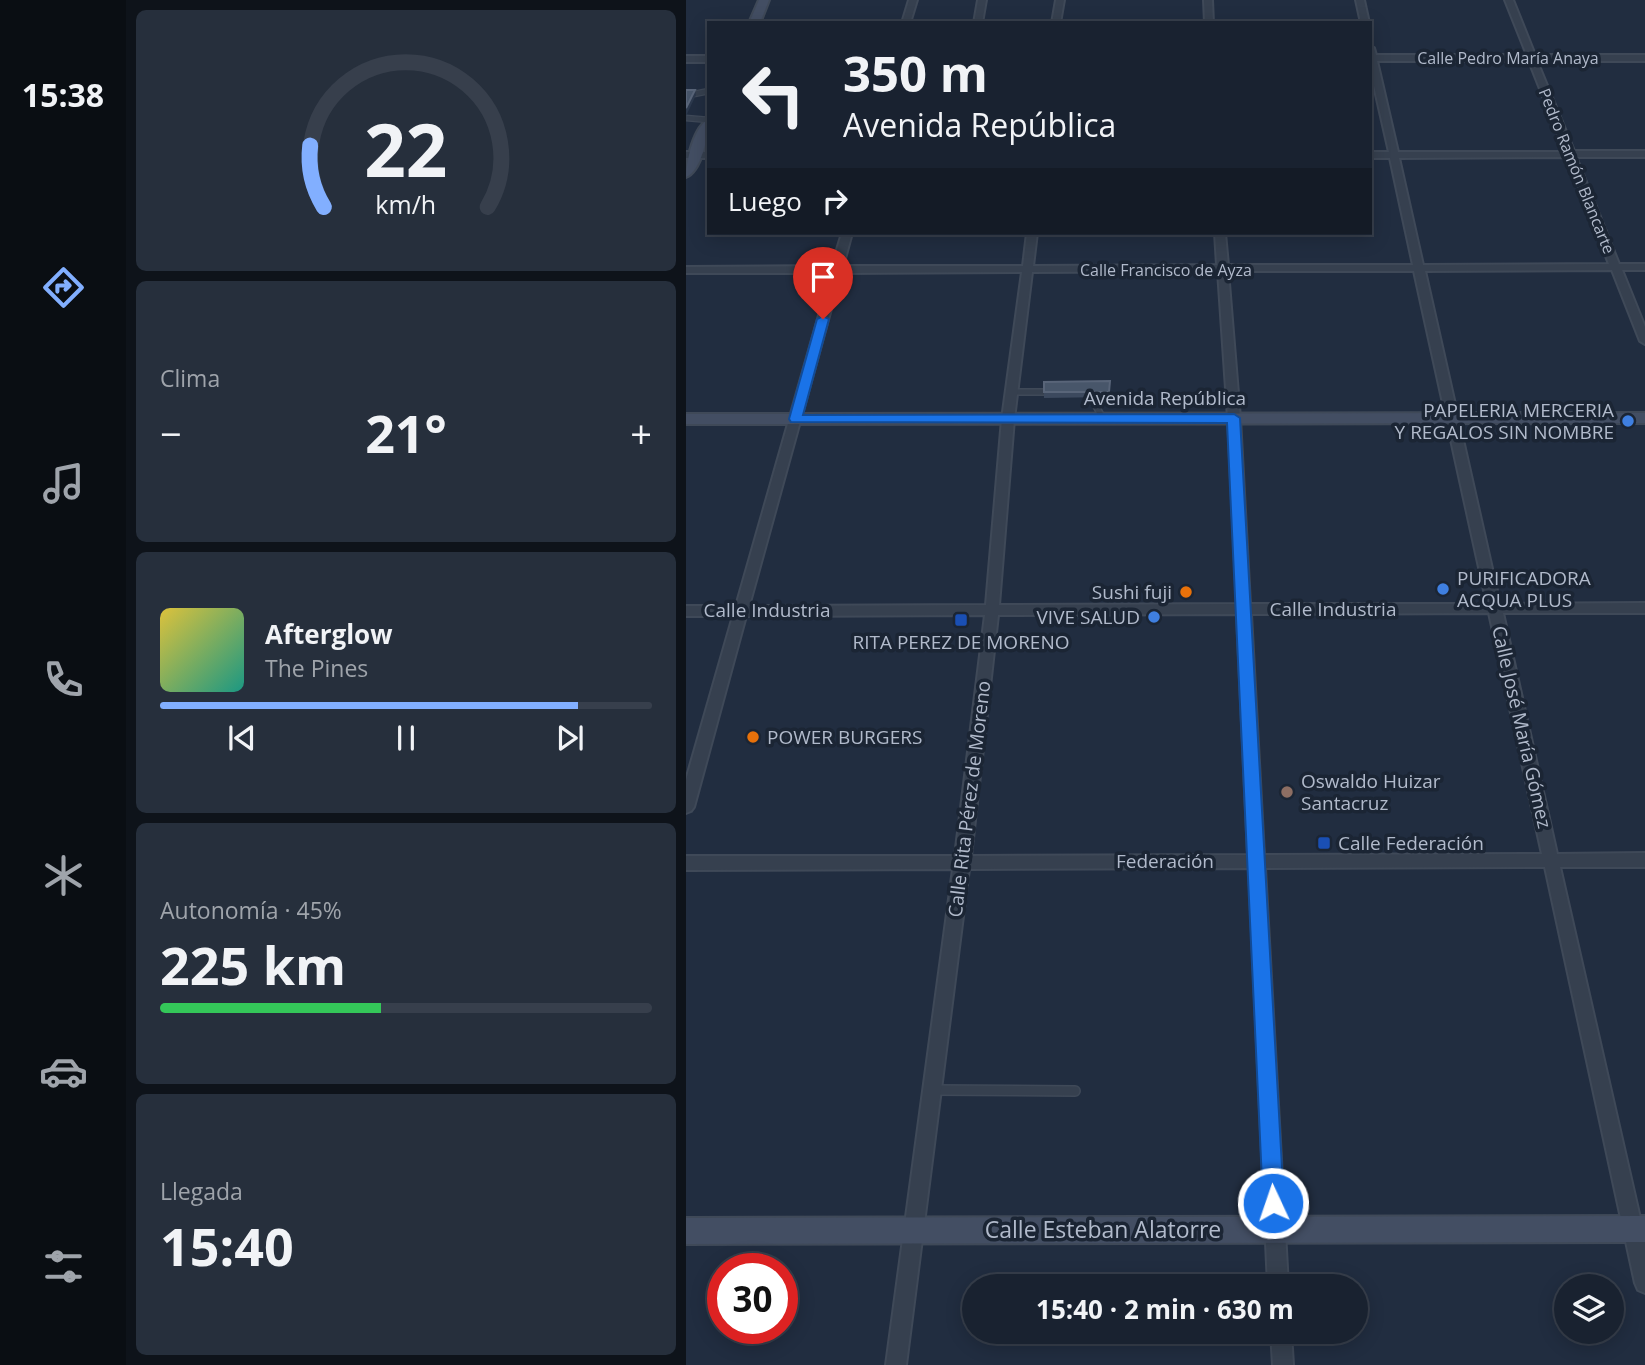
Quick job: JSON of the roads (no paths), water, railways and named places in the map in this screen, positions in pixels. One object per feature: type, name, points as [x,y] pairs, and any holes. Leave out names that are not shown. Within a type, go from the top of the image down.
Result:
[{"type":"street","points":[[755,21],[764,0]]},
{"type":"street","points":[[907,21],[913,0]]},
{"type":"street","points":[[978,21],[982,0]]},
{"type":"street","points":[[1056,21],[1060,0]]},
{"type":"street","points":[[1208,0],[1209,21]]},
{"type":"street","points":[[1360,0],[1365,21]]},
{"type":"street","name":"Pedro Ramón Blancarte","points":[[1509,0],[1645,341]]},
{"type":"street","name":"Calle Pedro María Anaya","points":[[1372,55],[1645,58]]},
{"type":"street","name":"Calle José María Gómez","points":[[1372,59],[1552,860],[1639,1229],[1645,1283]]},
{"type":"street","points":[[686,60],[707,60]]},
{"type":"street","points":[[686,173],[690,155],[707,125]]},
{"type":"street","points":[[1372,155],[1645,154]]},
{"type":"street","points":[[686,807],[846,235]]},
{"type":"street","name":"Calle Rita Pérez de Moreno","points":[[895,1365],[962,862],[992,610],[1008,419],[1032,235]]},
{"type":"street","points":[[1220,235],[1234,418],[1277,1274]]},
{"type":"street","name":"Calle Francisco de Ayza","points":[[686,270],[1645,267]]},
{"type":"street","name":"Avenida República","points":[[686,419],[1645,418]]},
{"type":"street","name":"Calle Industria","points":[[686,611],[1645,608]]},
{"type":"street","name":"Federación","points":[[686,863],[1645,860]]},
{"type":"street","name":"Calle Esteban Alatorre","points":[[686,1231],[1639,1229]]},
{"type":"street","points":[[1282,1344],[1283,1365]]},
{"type":"lane","points":[[688,95],[707,91]]},
{"type":"lane","points":[[686,118],[707,121]]},
{"type":"lane","points":[[1012,392],[1045,392]]},
{"type":"lane","points":[[1088,398],[1095,404],[1103,419]]},
{"type":"lane","points":[[930,1090],[1075,1091]]},
{"type":"place","name":"PAPELERIA MERCERIA Y REGALOS SIN NOMBRE","points":[[1628,421]]},
{"type":"place","name":"PURIFICADORA ACQUA PLUS","points":[[1443,589]]},
{"type":"place","name":"Sushi fuji","points":[[1186,592]]},
{"type":"place","name":"VIVE SALUD","points":[[1154,617]]},
{"type":"place","name":"RITA PEREZ DE MORENO","points":[[961,620]]},
{"type":"place","name":"POWER BURGERS","points":[[753,737]]},
{"type":"place","name":"Oswaldo Huizar Santacruz","points":[[1287,792]]},
{"type":"place","name":"Calle Federación","points":[[1324,843]]}]
